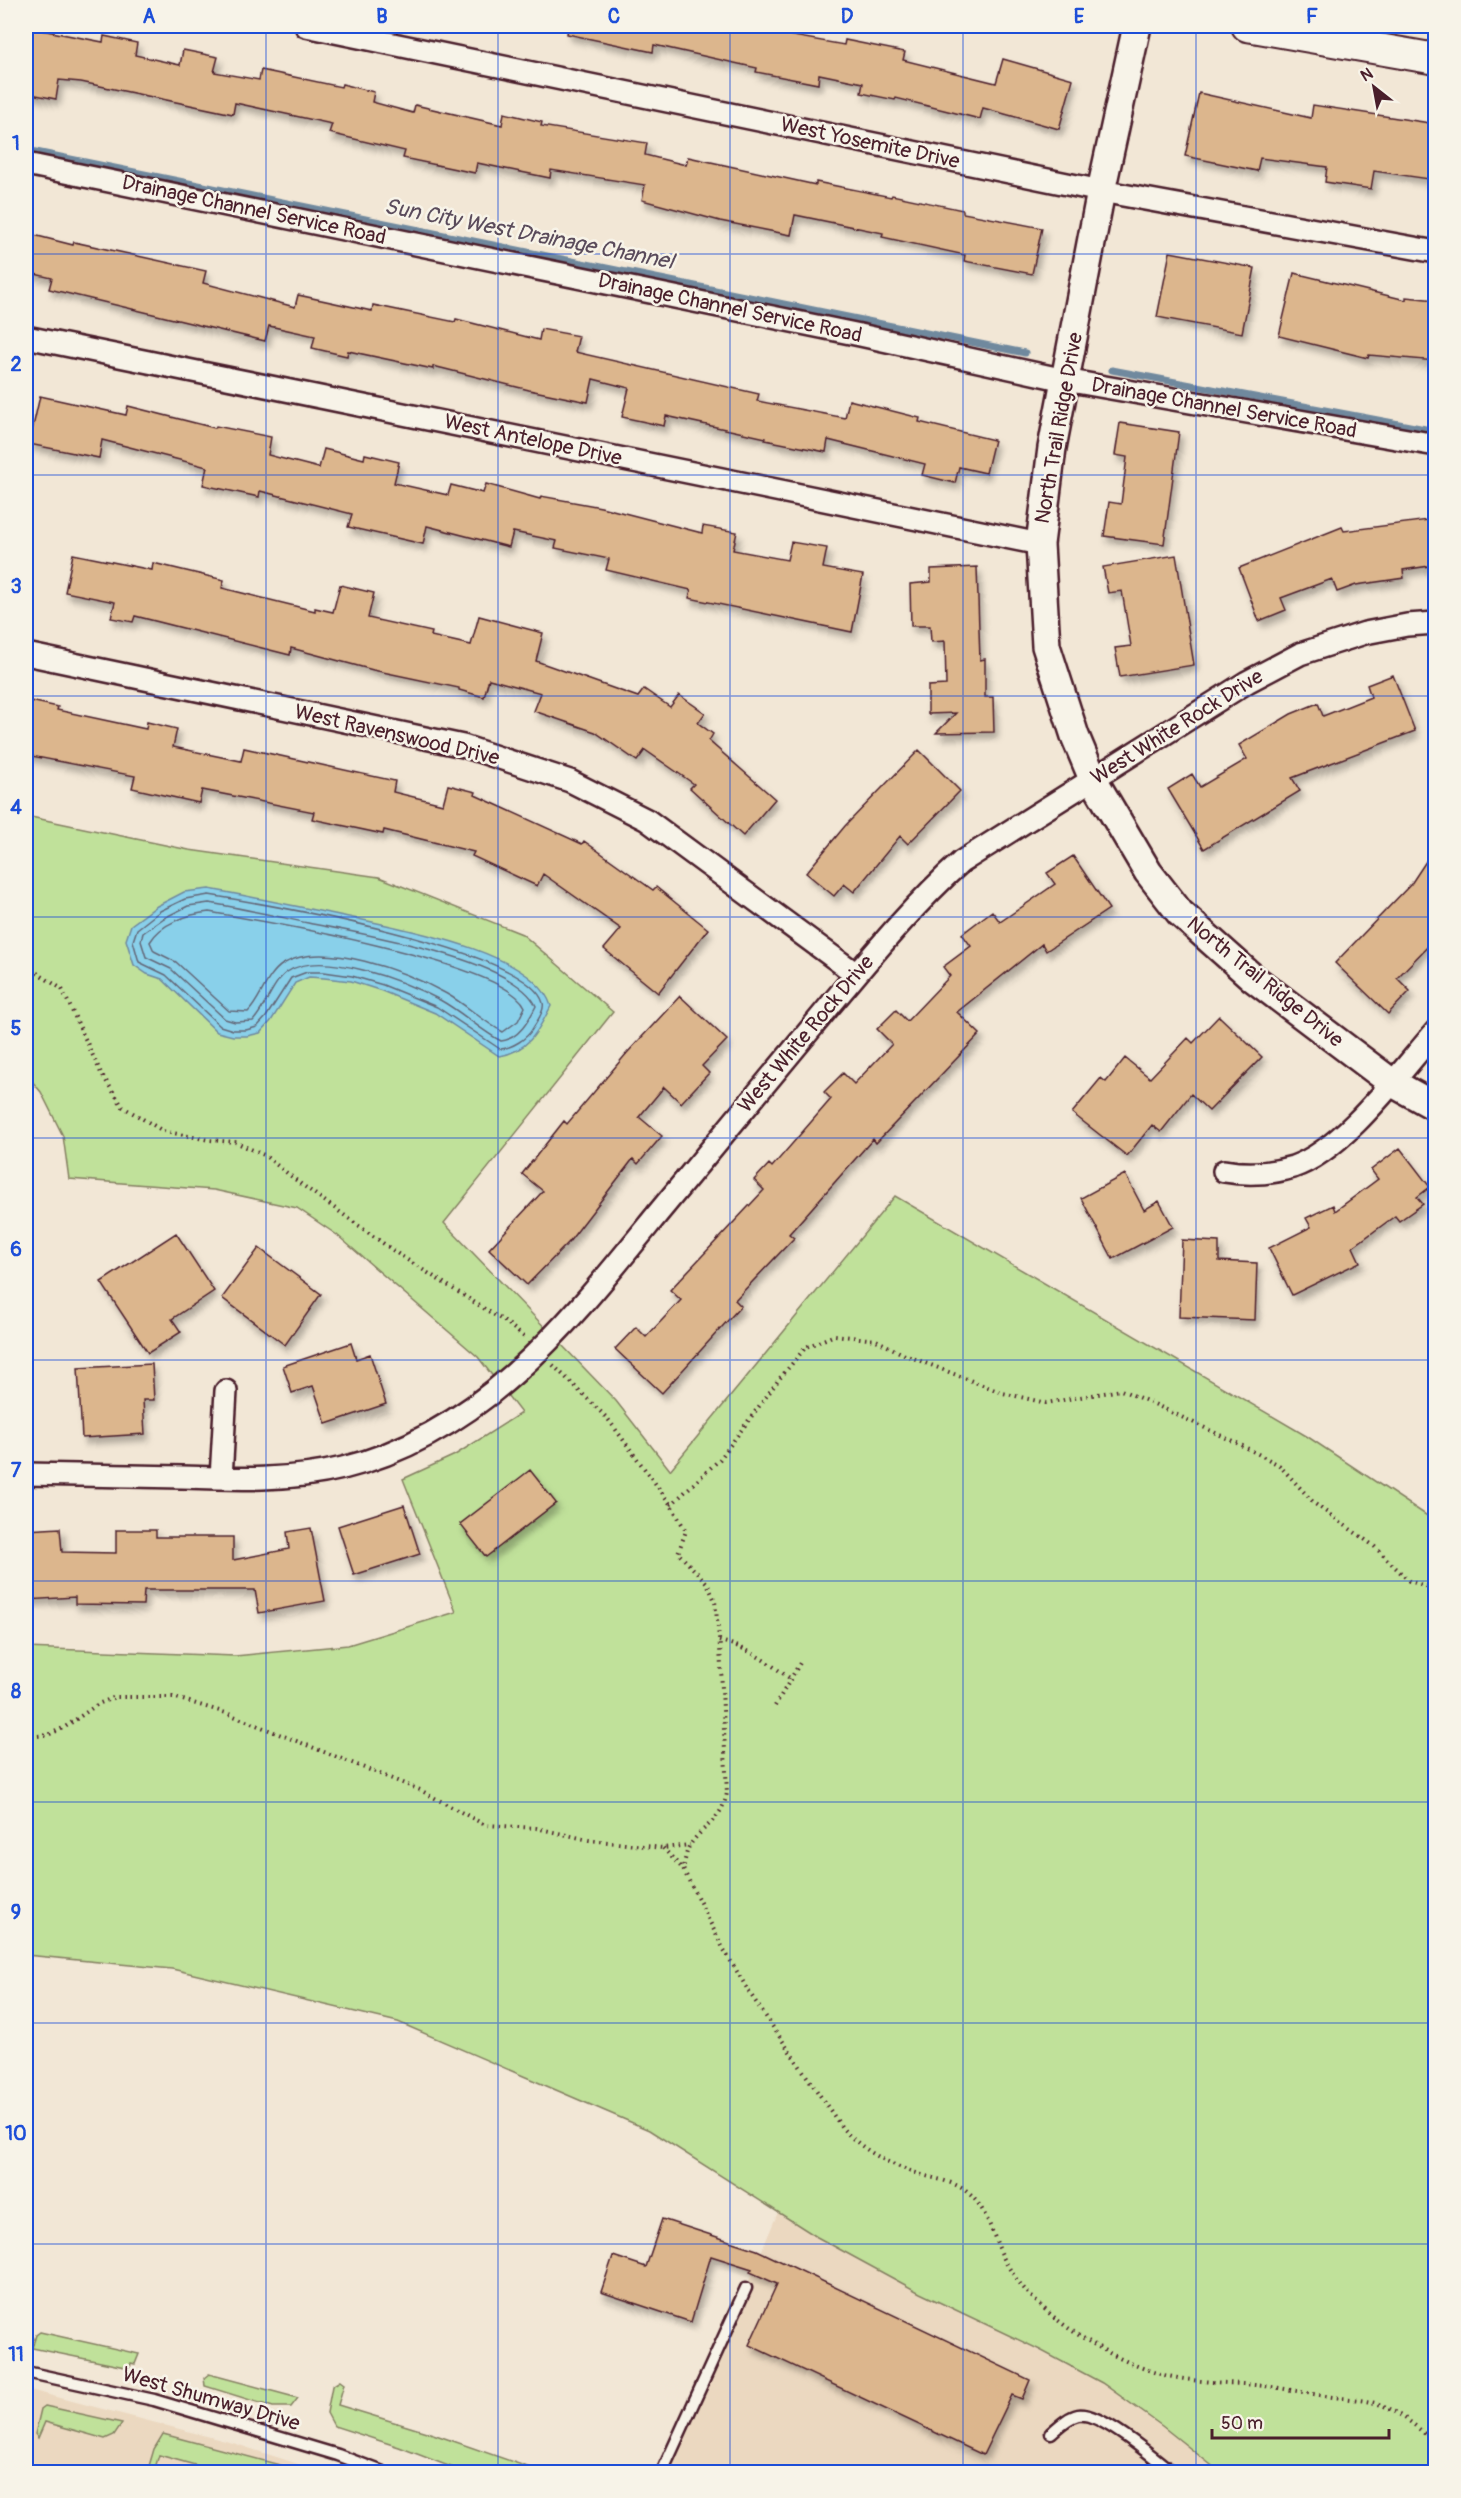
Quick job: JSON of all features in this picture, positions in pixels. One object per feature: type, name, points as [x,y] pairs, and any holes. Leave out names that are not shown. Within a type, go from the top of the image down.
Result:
[{"type":"main road","points":[[1247,26],[1436,59]]},
{"type":"street","name":"West Yosemite Drive","points":[[306,26],[1101,191],[1436,252]]},
{"type":"street","name":"North Trail Ridge Drive","points":[[1137,26],[1101,191],[1052,448],[1040,544],[1046,646],[1075,736],[1093,779],[1143,863],[1180,913],[1253,978],[1391,1082],[1436,1107]]},
{"type":"street","name":"Drainage Channel Service Road","points":[[26,164],[860,335],[1436,445]]},
{"type":"street","name":"West Antelope Drive","points":[[26,337],[1040,544]]},
{"type":"street","name":"West White Rock Drive","points":[[26,1474],[221,1478],[287,1477],[313,1474],[385,1456],[475,1407],[540,1352],[604,1280],[856,974],[930,890],[962,862],[1247,682],[1300,654],[1365,633],[1407,625],[1436,623]]},
{"type":"street","name":"West Ravenswood Drive","points":[[26,654],[463,746],[570,781],[647,820],[856,974]]},
{"type":"street","points":[[1224,1171],[1264,1173],[1294,1167],[1319,1154],[1358,1120],[1436,1031]]},
{"type":"street","points":[[221,1478],[226,1391]]},
{"type":"lane","points":[[662,2472],[746,2288]]},
{"type":"lane","name":"West Shumway Drive","points":[[26,2372],[154,2400],[383,2472]]},
{"type":"lane","points":[[1051,2433],[1070,2418],[1083,2415],[1109,2425],[1146,2450],[1172,2472]]},
{"type":"path","points":[[26,968],[62,989],[101,1073],[123,1107],[163,1131],[209,1140],[235,1142],[264,1155],[300,1184],[398,1254],[507,1323],[608,1419],[671,1505],[686,1531],[678,1553],[706,1582],[712,1592],[719,1641],[727,1793],[725,1803],[713,1822],[690,1845],[683,1869]]},
{"type":"path","points":[[671,1505],[720,1459],[806,1347],[835,1335],[876,1340],[905,1355],[1003,1393],[1046,1403],[1121,1390],[1239,1443],[1279,1465],[1315,1504],[1374,1546],[1409,1581],[1436,1589]]},
{"type":"path","points":[[719,1641],[756,1653],[790,1679]]},
{"type":"path","points":[[775,1706],[801,1661]]},
{"type":"path","points":[[26,1737],[48,1735],[115,1696],[173,1697],[226,1713],[420,1790],[485,1825],[536,1828],[589,1840],[663,1848],[690,1845]]},
{"type":"path","points":[[663,1848],[683,1869],[723,1948],[751,1995],[843,2129],[857,2144],[876,2156],[966,2191],[982,2208],[999,2251],[1016,2279],[1041,2306],[1074,2333],[1143,2368],[1170,2376],[1266,2386],[1382,2406],[1409,2420],[1436,2443]]},
{"type":"shaded area","points":[[778,2212],[817,2237],[1102,2383],[1220,2472],[669,2472]]},
{"type":"shaded area","points":[[26,2389],[233,2443],[323,2472],[26,2472]]},
{"type":"green space","points":[[26,816],[189,850],[379,877],[522,934],[613,1012],[444,1223],[616,1401],[670,1470],[895,1196],[1308,1437],[1435,1521],[1435,2472],[1220,2472],[1102,2383],[1040,2350],[920,2293],[817,2237],[649,2130],[398,2022],[172,1969],[26,1955],[26,1648],[235,1656],[348,1645],[456,1612],[403,1479],[455,1455],[521,1413],[478,1357],[337,1235],[297,1208],[214,1190],[69,1179],[63,1136],[41,1092],[26,1074]]},
{"type":"green space","points":[[40,2332],[139,2354],[135,2364],[131,2363],[130,2368],[32,2348],[36,2335]]},
{"type":"green space","points":[[209,2374],[298,2398],[291,2407],[273,2407],[205,2386],[204,2378]]},
{"type":"green space","points":[[340,2381],[344,2384],[338,2405],[433,2434],[542,2472],[464,2472],[399,2447],[334,2426],[327,2413],[332,2386]]},
{"type":"green space","points":[[45,2406],[122,2423],[114,2435],[105,2439],[45,2422],[38,2438],[35,2434],[41,2409]]},
{"type":"green space","points":[[163,2434],[306,2472],[220,2472],[159,2455],[155,2468],[149,2466],[154,2449]]},
{"type":"water","points":[[209,889],[395,927],[460,944],[519,970],[539,987],[551,1006],[537,1031],[525,1045],[518,1050],[499,1056],[435,1013],[351,981],[309,977],[295,983],[271,1021],[260,1033],[233,1036],[217,1032],[162,979],[147,974],[134,965],[126,940],[131,925],[157,906],[184,892]]},
{"type":"building","points":[[568,26],[737,26],[844,45],[845,40],[905,52],[903,60],[996,83],[1003,59],[1073,79],[1059,129],[983,108],[980,119],[896,98],[895,100],[861,93],[863,83],[819,74],[818,84],[756,72],[757,68],[654,45],[653,52],[567,34]]},
{"type":"building","points":[[26,27],[103,42],[104,36],[137,43],[135,55],[180,65],[183,50],[218,57],[214,72],[259,80],[261,70],[341,87],[342,84],[374,92],[372,102],[413,113],[415,105],[502,125],[504,113],[542,122],[541,126],[647,143],[645,155],[686,165],[688,157],[816,185],[816,182],[891,197],[892,195],[963,210],[963,213],[1042,228],[1032,274],[964,261],[965,255],[882,237],[883,233],[795,215],[791,235],[720,221],[642,200],[645,185],[551,170],[550,178],[477,163],[475,173],[403,158],[405,151],[329,133],[332,124],[235,103],[233,114],[81,82],[59,80],[56,99],[26,93]]},
{"type":"building","points":[[1199,93],[1311,118],[1313,105],[1436,124],[1436,180],[1374,171],[1371,189],[1325,182],[1327,167],[1260,158],[1257,171],[1185,156]]},
{"type":"building","points":[[26,233],[73,245],[74,242],[206,271],[203,283],[295,307],[298,295],[372,311],[373,305],[455,322],[456,319],[539,340],[541,329],[579,336],[575,352],[759,394],[757,401],[845,418],[849,400],[920,418],[919,422],[994,440],[986,473],[959,467],[955,483],[922,475],[925,464],[828,440],[826,452],[666,416],[664,426],[622,417],[629,388],[593,379],[588,402],[433,366],[433,369],[348,351],[347,356],[312,348],[315,336],[269,326],[265,341],[49,289],[52,278],[26,272]]},
{"type":"building","points":[[1170,252],[1255,268],[1242,333],[1157,317]]},
{"type":"building","points":[[1294,273],[1406,300],[1406,297],[1436,300],[1436,361],[1369,355],[1368,358],[1279,336]]},
{"type":"building","points":[[40,396],[126,415],[128,406],[215,428],[216,426],[271,437],[268,455],[319,468],[324,449],[364,459],[365,454],[399,462],[394,483],[448,495],[451,485],[483,493],[486,484],[540,499],[541,496],[601,507],[702,533],[703,526],[737,532],[733,550],[787,560],[791,542],[827,548],[823,568],[863,575],[852,632],[689,598],[691,590],[606,570],[609,559],[555,548],[557,541],[513,532],[509,547],[427,526],[423,544],[348,527],[352,514],[260,491],[259,497],[203,485],[207,467],[102,440],[99,458],[29,444]]},
{"type":"building","points":[[1120,423],[1179,432],[1164,544],[1104,536],[1109,502],[1121,504],[1127,457],[1115,455]]},
{"type":"building","points":[[1436,519],[1436,565],[1403,570],[1404,578],[1356,585],[1337,592],[1332,579],[1281,598],[1286,610],[1259,621],[1239,568],[1342,527],[1344,531]]},
{"type":"building","points":[[73,554],[152,570],[153,563],[224,580],[222,588],[315,611],[315,608],[333,612],[340,585],[374,593],[368,618],[432,632],[431,636],[471,645],[479,616],[543,633],[536,661],[638,697],[644,689],[670,707],[679,695],[705,713],[698,723],[713,734],[709,741],[775,799],[743,836],[690,788],[694,784],[645,750],[637,761],[595,732],[534,711],[541,693],[489,679],[484,697],[459,690],[459,688],[373,670],[291,648],[290,655],[135,616],[133,622],[111,618],[115,602],[65,592]]},
{"type":"building","points":[[1176,555],[1194,665],[1120,677],[1115,648],[1131,646],[1122,591],[1108,593],[1103,567]]},
{"type":"building","points":[[977,567],[980,660],[985,659],[985,697],[993,697],[994,732],[936,733],[956,713],[928,714],[928,686],[946,685],[945,641],[931,642],[930,626],[911,626],[910,584],[931,582],[931,569]]},
{"type":"building","points":[[1393,675],[1415,731],[1292,778],[1300,791],[1204,849],[1168,789],[1192,774],[1200,787],[1247,759],[1239,745],[1291,714],[1318,703],[1323,716],[1371,697],[1367,685]]},
{"type":"building","points":[[26,700],[58,707],[57,710],[146,729],[147,722],[177,729],[173,747],[241,761],[244,748],[395,781],[393,792],[443,804],[448,785],[476,792],[475,795],[582,844],[584,841],[653,890],[656,887],[708,929],[658,993],[604,949],[621,929],[543,874],[537,886],[472,856],[474,852],[384,830],[383,834],[312,819],[314,812],[202,790],[199,803],[132,788],[135,776],[26,755]]},
{"type":"building","points":[[919,750],[960,791],[908,844],[900,836],[854,892],[844,884],[834,896],[806,873],[845,826]]},
{"type":"building","points":[[1436,846],[1436,938],[1397,978],[1410,991],[1388,1014],[1335,963],[1411,884]]},
{"type":"building","points":[[1073,856],[1109,909],[1046,951],[1042,944],[957,1012],[980,1034],[876,1143],[873,1139],[789,1234],[794,1238],[735,1300],[741,1306],[662,1393],[615,1349],[636,1327],[646,1337],[681,1300],[670,1290],[764,1190],[754,1180],[769,1164],[772,1167],[831,1099],[824,1092],[843,1073],[854,1084],[892,1044],[877,1029],[896,1010],[907,1021],[950,976],[943,967],[971,946],[962,934],[992,911],[1000,922],[1055,884],[1047,873]]},
{"type":"building","points":[[680,996],[727,1040],[702,1066],[709,1073],[681,1103],[664,1087],[639,1117],[662,1136],[638,1164],[633,1159],[569,1242],[527,1285],[489,1249],[543,1191],[522,1174],[564,1121],[567,1124],[627,1053]]},
{"type":"building","points":[[1219,1016],[1262,1057],[1209,1111],[1191,1094],[1161,1132],[1152,1125],[1127,1156],[1072,1113],[1101,1078],[1106,1082],[1125,1058],[1150,1078],[1188,1038],[1193,1043]]},
{"type":"building","points":[[1400,1148],[1430,1187],[1417,1197],[1423,1204],[1399,1221],[1395,1216],[1353,1247],[1360,1262],[1292,1295],[1269,1248],[1311,1227],[1306,1218],[1333,1205],[1335,1211],[1378,1179],[1371,1170]]},
{"type":"building","points":[[1125,1174],[1144,1210],[1159,1201],[1173,1227],[1113,1259],[1081,1198]]},
{"type":"building","points":[[176,1233],[214,1291],[172,1319],[181,1332],[148,1353],[101,1282]]},
{"type":"building","points":[[1182,1240],[1219,1242],[1219,1261],[1257,1263],[1255,1320],[1179,1317]]},
{"type":"building","points":[[259,1248],[321,1294],[285,1345],[222,1298]]},
{"type":"building","points":[[351,1343],[356,1359],[370,1354],[386,1404],[326,1424],[313,1386],[292,1393],[283,1366]]},
{"type":"building","points":[[152,1364],[154,1400],[143,1400],[145,1434],[82,1438],[78,1368]]},
{"type":"building","points":[[530,1470],[556,1503],[486,1557],[460,1524]]},
{"type":"building","points":[[404,1505],[420,1554],[354,1575],[338,1526]]},
{"type":"building","points":[[60,1528],[62,1552],[116,1553],[116,1530],[156,1530],[156,1537],[233,1537],[233,1560],[289,1549],[287,1532],[311,1528],[325,1601],[259,1613],[255,1590],[144,1590],[143,1605],[75,1604],[75,1597],[26,1600],[26,1530]]},
{"type":"building","points":[[662,2219],[757,2250],[1030,2380],[1022,2399],[1012,2395],[983,2455],[749,2345],[777,2284],[750,2272],[752,2269],[711,2256],[691,2322],[601,2292],[613,2256],[646,2267]]},
{"type":"waterway","name":"Sun City West Drainage Channel","points":[[26,150],[1025,353]]},
{"type":"waterway","name":"Sun City West Drainage Channel","points":[[1112,370],[1436,431]]}]
